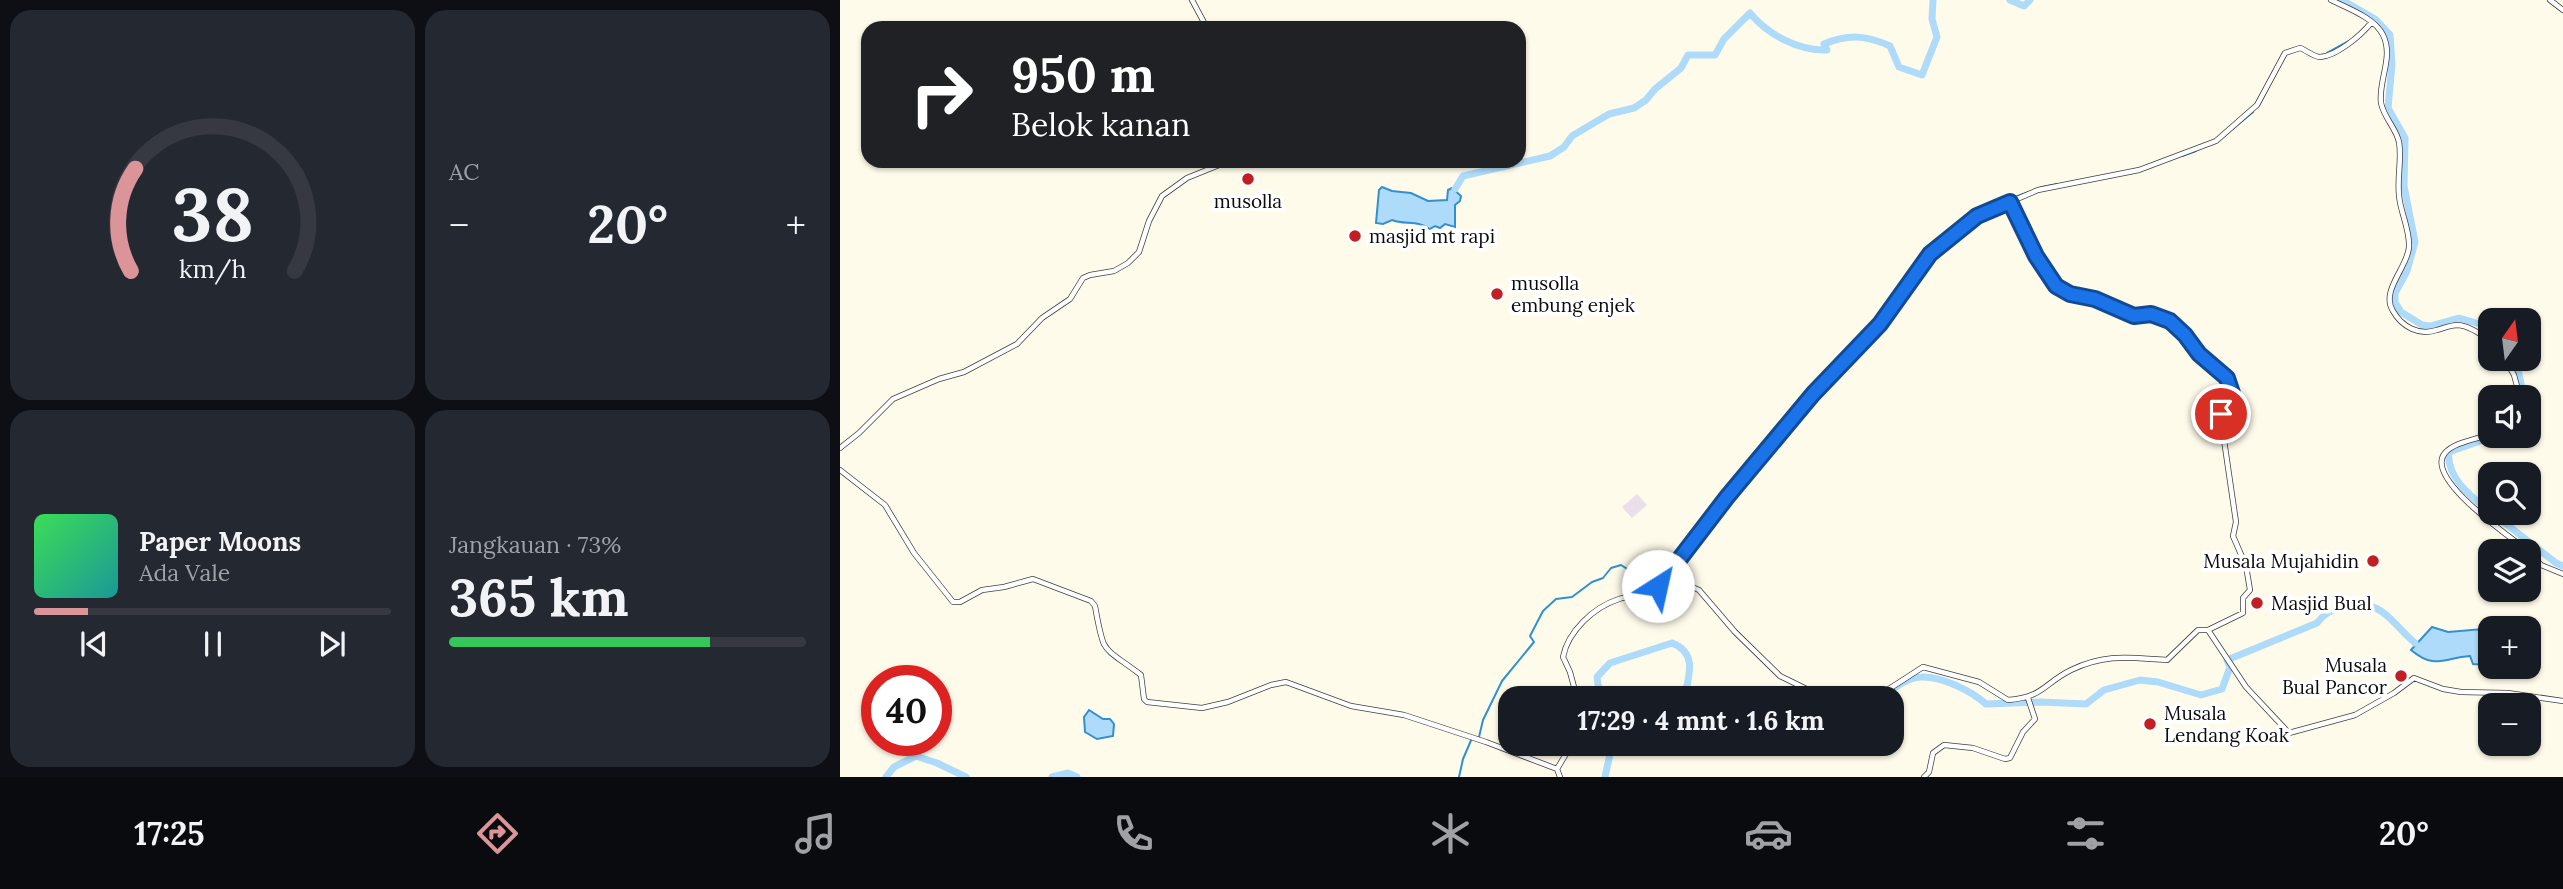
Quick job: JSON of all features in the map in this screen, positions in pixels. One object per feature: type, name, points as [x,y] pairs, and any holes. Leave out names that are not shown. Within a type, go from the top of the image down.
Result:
[{"type":"street","points":[[1192,0],[1203,21]]},
{"type":"street","points":[[2331,0],[2371,23],[2382,32],[2384,39],[2386,64],[2381,102],[2388,122],[2399,140],[2398,194],[2409,239],[2409,250],[2390,294],[2390,306],[2399,320],[2418,332],[2461,325],[2478,332]]},
{"type":"street","points":[[2550,0],[2563,10]]},
{"type":"street","points":[[1655,571],[1678,561],[1727,497],[1813,394],[1880,324],[1930,254],[1977,216],[2038,190],[2139,170],[2210,144],[2228,132],[2257,105],[2285,53],[2300,48],[2316,56],[2323,56],[2355,40],[2371,23]]},
{"type":"street","points":[[840,447],[859,433],[893,399],[939,379],[964,372],[1017,344],[1042,318],[1070,299],[1083,278],[1114,271],[1128,263],[1139,252],[1160,198],[1182,181],[1213,168]]},
{"type":"street","points":[[1894,686],[1923,667],[1979,682],[2006,700],[2028,699],[2068,671],[2099,659],[2127,656],[2169,660],[2195,632],[2208,630],[2243,613],[2243,598],[2250,590],[2246,565],[2233,536],[2236,522],[2224,440],[2226,426],[2221,414],[2232,393],[2227,378],[2199,354],[2182,331],[2166,319],[2151,314],[2134,316],[2095,299],[2070,294],[2056,286],[2036,256],[2010,202]]},
{"type":"street","points":[[2478,439],[2449,450],[2443,455],[2442,464],[2453,487],[2465,500],[2512,539]]},
{"type":"street","points":[[840,470],[885,505],[914,553],[952,601],[959,603],[982,590],[1033,579],[1091,601],[1095,606],[1103,645],[1115,659],[1141,675],[1145,701],[1202,708],[1286,682],[1351,706],[1404,715],[1492,744],[1557,769],[1560,777]]},
{"type":"street","points":[[2541,565],[2563,574]]},
{"type":"street","points":[[1574,686],[1563,657],[1567,645],[1584,621],[1600,607],[1620,598],[1656,590],[1655,571]]},
{"type":"street","points":[[1655,571],[1699,590],[1746,643],[1780,676],[1800,686]]},
{"type":"street","points":[[2208,630],[2246,687],[2289,733],[2355,715],[2414,678],[2443,689],[2508,693],[2563,701]]},
{"type":"street","points":[[1924,777],[1929,772],[1933,753],[1944,745],[1973,748],[2010,758],[2020,736],[2034,722],[2035,714],[2028,699]]},
{"type":"street","points":[[1557,769],[1565,756]]},
{"type":"shaded area","points":[[1637,494],[1647,505],[1632,518],[1622,507]]},
{"type":"water","points":[[1382,187],[1411,193],[1428,201],[1447,200],[1448,190],[1452,188],[1461,196],[1455,205],[1455,227],[1445,224],[1440,228],[1435,226],[1430,229],[1392,220],[1383,224],[1376,223],[1379,190]]},
{"type":"water","points":[[2432,627],[2448,632],[2478,629],[2478,664],[2473,664],[2470,656],[2433,661],[2411,650]]},
{"type":"water","points":[[1089,710],[1103,719],[1110,719],[1114,724],[1113,736],[1097,739],[1085,732],[1084,717]]},
{"type":"waterway","points":[[1526,162],[1550,156],[1564,147],[1572,136],[1609,114],[1634,108],[1681,68],[1688,55],[1715,55],[1724,39],[1750,13],[1775,35],[1806,48],[1827,50],[1824,44],[1849,37],[1881,42],[1890,46],[1899,67],[1922,75],[1937,37],[1932,19],[1933,0]]},
{"type":"waterway","points":[[2010,0],[2024,6],[2030,0]]},
{"type":"waterway","points":[[2342,0],[2375,19],[2390,35],[2392,64],[2388,108],[2405,138],[2404,186],[2415,242],[2407,271],[2395,293],[2395,302],[2401,312],[2422,325],[2430,326],[2459,318],[2478,323]]},
{"type":"waterway","points":[[2327,53],[2349,41]]},
{"type":"waterway","points":[[2259,105],[2268,88]]},
{"type":"waterway","points":[[2217,142],[2253,112]]},
{"type":"waterway","points":[[2182,156],[2196,151]]},
{"type":"waterway","points":[[1455,189],[1463,176],[1498,168]]},
{"type":"waterway","points":[[2014,199],[2042,187],[2057,184]]},
{"type":"waterway","points":[[1837,372],[1888,322],[1897,304]]},
{"type":"waterway","points":[[2518,371],[2521,385]]},
{"type":"waterway","points":[[1788,427],[1807,405]]},
{"type":"waterway","points":[[1678,563],[1740,491],[1776,442]]},
{"type":"waterway","points":[[2478,442],[2449,452],[2449,461],[2456,478],[2478,502]]},
{"type":"waterway","points":[[2507,525],[2563,566]]},
{"type":"waterway","points":[[1479,737],[1483,720],[1502,681],[1534,642],[1530,636],[1543,611],[1556,599],[1572,597],[1592,582],[1603,578],[1611,568],[1621,565],[1632,572],[1647,576],[1653,573]]},
{"type":"waterway","points":[[1897,686],[1911,679],[1929,677],[1956,685],[1986,704],[2086,704],[2104,690],[2140,680],[2158,682],[2201,695],[2222,689],[2230,667],[2227,660],[2317,623],[2332,610],[2358,605],[2369,606],[2385,613],[2415,643]]},
{"type":"waterway","points":[[1598,686],[1597,677],[1610,663],[1672,643],[1680,647],[1689,659],[1686,686]]},
{"type":"waterway","points":[[1459,777],[1472,738]]},
{"type":"waterway","points":[[886,777],[894,767],[916,756],[966,777]]},
{"type":"waterway","points":[[1605,777],[1610,756]]},
{"type":"waterway","points":[[1052,777],[1068,773],[1077,777]]},
{"type":"place","name":"musolla","points":[[1248,179]]},
{"type":"place","name":"masjid mt rapi","points":[[1355,236]]},
{"type":"place","name":"musolla embung enjek","points":[[1497,294]]},
{"type":"place","name":"Musala Mujahidin","points":[[2373,561]]},
{"type":"place","name":"Masjid Bual","points":[[2257,603]]},
{"type":"place","name":"Musala Bual Pancor","points":[[2401,676]]},
{"type":"place","name":"Musala Lendang Koak","points":[[2150,724]]},
{"type":"route","points":[[1658,586],[1654,574],[1656,569],[1678,561],[1751,467],[1813,394],[1880,324],[1930,254],[1977,216],[2010,202],[2036,256],[2056,286],[2070,294],[2095,299],[2134,316],[2151,314],[2162,317],[2182,331],[2199,354],[2227,378],[2232,393],[2221,414]]}]
